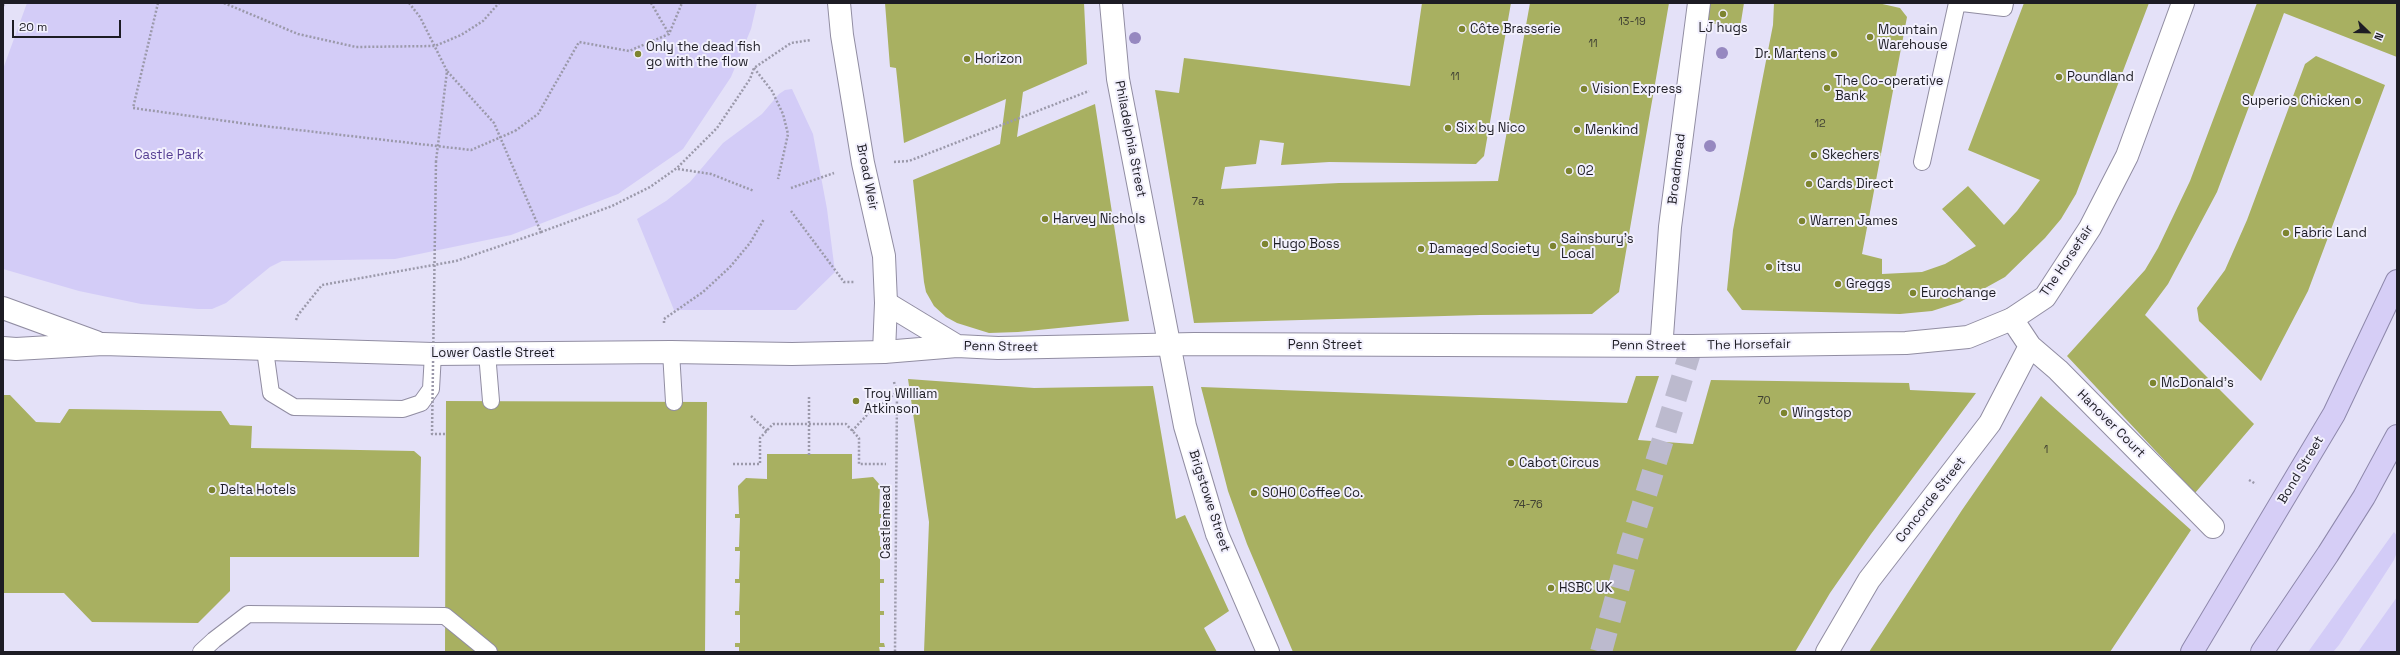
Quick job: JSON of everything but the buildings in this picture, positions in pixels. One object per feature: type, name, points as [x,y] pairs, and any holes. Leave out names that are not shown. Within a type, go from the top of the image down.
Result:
[{"type":"highway","name":"Bond Street","points":[[2192,652],[2334,414],[2397,281]]},
{"type":"highway","points":[[2262,652],[2328,554],[2364,497],[2397,436]]},
{"type":"street","name":"Broad Weir","points":[[839,3],[842,35],[863,163],[884,256],[886,303],[884,352]]},
{"type":"street","name":"Philadelphia Street","points":[[1111,3],[1118,79],[1169,345]]},
{"type":"street","name":"Broadmead","points":[[1662,336],[1670,227],[1699,3]]},
{"type":"street","name":"The Horsefair","points":[[1692,346],[1913,342],[1968,337],[2012,319],[2044,297],[2090,228],[2127,156],[2184,3]]},
{"type":"street","name":"Penn Street","points":[[886,303],[957,346]]},
{"type":"street","name":"Lower Castle Street","points":[[3,308],[103,344]]},
{"type":"street","name":"Hanover Court","points":[[2012,319],[2030,346],[2058,370],[2213,527]]},
{"type":"street","name":"Lower Castle Street","points":[[3,348],[16,349],[103,344],[433,354],[671,352],[792,354],[884,352]]},
{"type":"street","name":"Penn Street","points":[[884,352],[957,346],[998,348],[1169,345],[1692,346]]},
{"type":"street","name":"Brigstowe Street","points":[[1169,345],[1185,426],[1217,534],[1268,652]]},
{"type":"street","name":"Concorde Street","points":[[1827,652],[1869,580],[1990,423],[2030,346]]},
{"type":"lane","points":[[1922,162],[1957,3]]},
{"type":"lane","points":[[1962,3],[2004,8],[2005,3]]},
{"type":"lane","points":[[266,350],[271,393],[294,407],[403,409],[421,403],[431,389],[433,354]]},
{"type":"lane","points":[[671,352],[674,402]]},
{"type":"lane","points":[[487,353],[491,401]]},
{"type":"lane","points":[[201,652],[248,614],[445,616],[489,652]]},
{"type":"path","points":[[158,3],[133,108],[254,125],[471,150],[515,131],[538,114],[579,42],[629,51],[669,34],[682,3]]},
{"type":"path","points":[[224,3],[298,34],[356,47],[435,46],[461,36],[478,25],[497,8],[499,3]]},
{"type":"path","points":[[409,3],[420,17],[447,70],[494,123],[541,232]]},
{"type":"path","points":[[651,3],[669,34]]},
{"type":"path","points":[[289,350],[298,314],[322,285],[456,261],[612,206],[650,187],[677,168],[717,128],[750,79],[754,68],[791,43],[842,35]]},
{"type":"path","points":[[754,68],[772,91],[783,114],[788,134],[778,179]]},
{"type":"path","points":[[446,434],[432,434],[436,162],[447,70]]},
{"type":"path","points":[[791,188],[863,163],[909,161],[1118,79]]},
{"type":"path","points":[[677,168],[711,174],[754,191]]},
{"type":"path","points":[[791,211],[844,282],[856,282]]},
{"type":"path","points":[[664,318],[703,292],[730,266],[750,243],[764,219]]},
{"type":"path","name":"Castlemead","points":[[852,431],[867,416],[897,392],[895,652]]},
{"type":"path","points":[[809,397],[809,454]]},
{"type":"path","points":[[751,416],[767,431]]},
{"type":"path","points":[[733,464],[760,464],[760,438],[773,424],[846,424],[859,438],[859,464],[886,464]]},
{"type":"path","points":[[2249,480],[2258,485]]},
{"type":"green space","name":"Castle Park","points":[[27,3],[757,3],[751,29],[731,77],[683,149],[618,194],[511,235],[395,259],[282,261],[270,267],[226,303],[212,309],[198,309],[141,304],[79,291],[3,269],[3,69]]},
{"type":"green space","points":[[792,89],[813,134],[827,209],[835,272],[796,310],[674,310],[637,219],[666,201],[690,182],[723,143],[762,114],[779,94],[785,90]]},
{"type":"green space","points":[[2394,532],[2397,536],[2397,552],[2394,560],[2339,645],[2333,652],[2308,652]]},
{"type":"green space","points":[[2397,597],[2397,652],[2358,652]]},
{"type":"tunnel","points":[[1601,652],[1630,546],[1692,346]]},
{"type":"place","name":"LJ hugs","points":[[1723,14]]},
{"type":"place","name":"Côte Brasserie","points":[[1462,29]]},
{"type":"place","name":"Mountain Warehouse","points":[[1870,37]]},
{"type":"place","name":"Only the dead fish go with the flow","points":[[638,54]]},
{"type":"place","name":"Dr. Martens","points":[[1834,54]]},
{"type":"place","name":"Horizon","points":[[967,59]]},
{"type":"place","name":"Poundland","points":[[2059,77]]},
{"type":"place","name":"The Co-operative Bank","points":[[1827,88]]},
{"type":"place","name":"Vision Express","points":[[1584,89]]},
{"type":"place","name":"Superios Chicken","points":[[2358,101]]},
{"type":"place","name":"Six by Nico","points":[[1448,128]]},
{"type":"place","name":"Menkind","points":[[1577,130]]},
{"type":"place","name":"Skechers","points":[[1814,155]]},
{"type":"place","name":"O2","points":[[1569,171]]},
{"type":"place","name":"Cards Direct","points":[[1809,184]]},
{"type":"place","name":"Harvey Nichols","points":[[1045,219]]},
{"type":"place","name":"Warren James","points":[[1802,221]]},
{"type":"place","name":"Fabric Land","points":[[2286,233]]},
{"type":"place","name":"Hugo Boss","points":[[1265,244]]},
{"type":"place","name":"Sainsbury's Local","points":[[1553,246]]},
{"type":"place","name":"Damaged Society","points":[[1421,249]]},
{"type":"place","name":"itsu","points":[[1769,267]]},
{"type":"place","name":"Greggs","points":[[1838,284]]},
{"type":"place","name":"Eurochange","points":[[1913,293]]},
{"type":"place","name":"McDonald's","points":[[2153,383]]},
{"type":"place","name":"Troy William Atkinson","points":[[856,401]]},
{"type":"place","name":"Wingstop","points":[[1784,413]]},
{"type":"place","name":"Cabot Circus","points":[[1511,463]]},
{"type":"place","name":"Delta Hotels","points":[[212,490]]},
{"type":"place","name":"SOHO Coffee Co.","points":[[1254,493]]},
{"type":"place","name":"HSBC UK","points":[[1551,588]]}]
